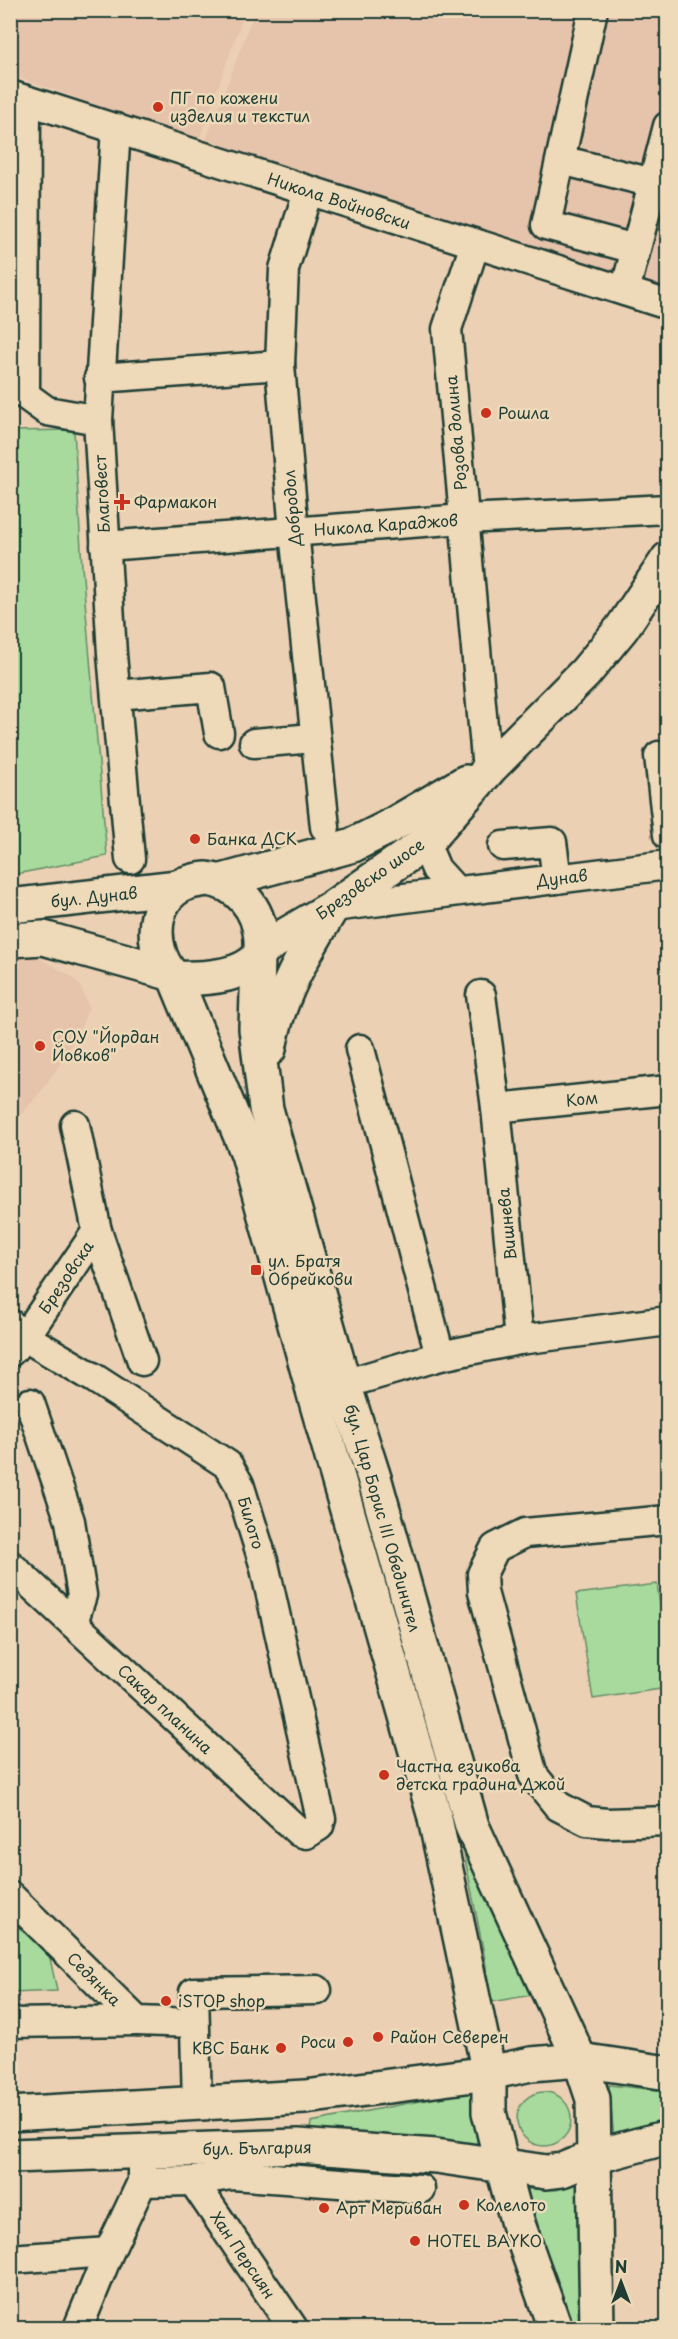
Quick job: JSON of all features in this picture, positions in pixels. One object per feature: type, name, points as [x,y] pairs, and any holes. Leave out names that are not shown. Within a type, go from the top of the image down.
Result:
[{"type":"main road","name":"Брезовско шосе","points":[[260,953],[333,907],[425,843],[489,769],[585,673],[622,627],[668,559]]},
{"type":"main road","name":"Брезовско шосе","points":[[222,881],[353,845],[489,769]]},
{"type":"main road","points":[[10,940],[43,938],[172,975],[195,979],[231,973],[260,953],[260,931],[248,902],[236,889],[222,881],[194,880],[178,887],[161,909],[156,926],[156,940],[161,959],[172,975]]},
{"type":"main road","name":"бул. Дунав","points":[[10,906],[178,887]]},
{"type":"main road","points":[[262,1092],[273,1029],[280,1006],[295,969],[333,907]]},
{"type":"main road","name":"бул. Цар Борис III Обединител","points":[[260,953],[256,1029],[262,1092],[344,1384],[375,1481],[472,1826],[580,2060]]},
{"type":"main road","name":"бул. Цар Борис III Обединител","points":[[172,975],[248,1154],[296,1332],[434,1814],[489,2073]]},
{"type":"main road","points":[[580,2060],[592,2099],[597,2328]]},
{"type":"main road","points":[[10,2114],[305,2097],[489,2073],[531,2064],[580,2060],[668,2073]]},
{"type":"main road","points":[[489,2073],[489,2112],[502,2165],[519,2224],[555,2328]]},
{"type":"main road","points":[[502,2165],[546,2172],[562,2170],[594,2157],[668,2137]]},
{"type":"main road","name":"бул. България","points":[[10,2156],[298,2146],[436,2156],[502,2165]]},
{"type":"street","points":[[593,10],[546,225],[635,249]]},
{"type":"street","points":[[18,97],[25,394],[47,411],[98,420]]},
{"type":"street","name":"Никола Войновски","points":[[18,97],[668,305]]},
{"type":"street","points":[[625,291],[635,249],[656,185],[668,126]]},
{"type":"street","name":"Благовест","points":[[116,128],[98,420],[105,546],[130,859]]},
{"type":"street","points":[[577,164],[656,185]]},
{"type":"street","name":"Добродол","points":[[308,191],[284,269],[280,365],[314,738],[325,827]]},
{"type":"street","name":"Розова долина","points":[[475,244],[447,329],[489,769]]},
{"type":"street","points":[[99,378],[280,365]]},
{"type":"street","name":"Никола Караджов","points":[[105,546],[464,519],[668,509]]},
{"type":"street","points":[[116,695],[211,687],[219,733]]},
{"type":"street","points":[[254,743],[314,738]]},
{"type":"street","points":[[659,756],[668,836]]},
{"type":"street","points":[[503,846],[552,842],[557,879]]},
{"type":"street","points":[[425,843],[436,869],[456,891]]},
{"type":"street","name":"Дунав","points":[[333,907],[668,865]]},
{"type":"street","name":"Вишнева","points":[[482,995],[496,1108],[519,1340]]},
{"type":"street","points":[[360,1049],[440,1356]]},
{"type":"street","name":"Ком","points":[[496,1108],[668,1090]]},
{"type":"street","name":"Брезовска","points":[[15,1338],[97,1231],[75,1125]]},
{"type":"street","points":[[97,1231],[142,1361]]},
{"type":"street","points":[[344,1384],[440,1356],[519,1340],[668,1321]]},
{"type":"street","name":"Билото","points":[[15,1338],[94,1378],[228,1465],[239,1484],[264,1564],[321,1819]]},
{"type":"street","points":[[30,1403],[70,1521],[82,1595],[73,1623]]},
{"type":"street","points":[[668,1520],[525,1533],[495,1548],[482,1574],[483,1592],[533,1775],[558,1806],[587,1821],[607,1823],[668,1821]]},
{"type":"street","name":"Сакар планина","points":[[10,1565],[299,1832],[306,1834],[314,1830],[319,1826],[321,1819]]},
{"type":"street","name":"Седянка","points":[[10,1896],[137,2021]]},
{"type":"street","points":[[197,2103],[194,1992],[317,1990]]},
{"type":"street","points":[[10,2023],[137,2021],[194,2023]]},
{"type":"street","points":[[78,2328],[109,2252],[142,2182],[142,2150]]},
{"type":"street","points":[[142,2182],[193,2181],[232,2175],[420,2189]]},
{"type":"street","name":"Хан Персиян","points":[[193,2181],[293,2328]]},
{"type":"street","points":[[10,2259],[109,2252]]},
{"type":"shaded area","name":"ПГ по кожени изделия и текстил","points":[[11,10],[245,11],[199,140],[11,75]]},
{"type":"shaded area","points":[[255,11],[667,11],[667,295],[206,140]]},
{"type":"shaded area","name":"СОУ \"Йордан Йовков\"","points":[[28,952],[71,976],[81,987],[89,1008],[63,1060],[42,1090],[11,1127],[11,954]]},
{"type":"green space","points":[[74,430],[82,566],[107,856],[11,875],[10,431]]},
{"type":"green space","points":[[657,1584],[667,1656],[667,1688],[593,1699],[576,1594]]},
{"type":"green space","points":[[458,1823],[533,1995],[491,2002],[485,1959]]},
{"type":"green space","points":[[10,1920],[16,1920],[48,1949],[57,1991],[11,1993]]},
{"type":"green space","points":[[609,2085],[667,2091],[667,2121],[614,2139]]},
{"type":"green space","points":[[471,2091],[478,2149],[310,2130],[311,2122]]},
{"type":"green space","points":[[544,2092],[554,2094],[563,2100],[569,2109],[571,2119],[569,2129],[563,2138],[554,2144],[544,2146],[534,2144],[525,2138],[519,2129],[517,2119],[519,2109],[525,2100],[534,2094]]},
{"type":"green space","points":[[583,2183],[581,2328],[570,2328],[527,2189],[556,2190]]},
{"type":"place","name":"ПГ по кожени изделия и текстил","points":[[158,107]]},
{"type":"place","name":"Рошла","points":[[486,413]]},
{"type":"place","name":"Фармакон","points":[[122,502]]},
{"type":"place","name":"Банка ДСК","points":[[195,839]]},
{"type":"place","name":"СОУ \"Йордан Йовков\"","points":[[40,1046]]},
{"type":"place","name":"ул. Братя Обрейкови","points":[[256,1270]]},
{"type":"place","name":"Частна езикова детска градина Джой","points":[[384,1775]]},
{"type":"place","name":"iSTOP shop","points":[[166,2001]]},
{"type":"place","name":"Район Северен","points":[[378,2037]]},
{"type":"place","name":"Роси","points":[[348,2042]]},
{"type":"place","name":"КВС Банк","points":[[281,2048]]},
{"type":"place","name":"Колелото","points":[[464,2205]]},
{"type":"place","name":"Арт Мериван","points":[[324,2208]]},
{"type":"place","name":"HOTEL BAYKO","points":[[415,2241]]}]
